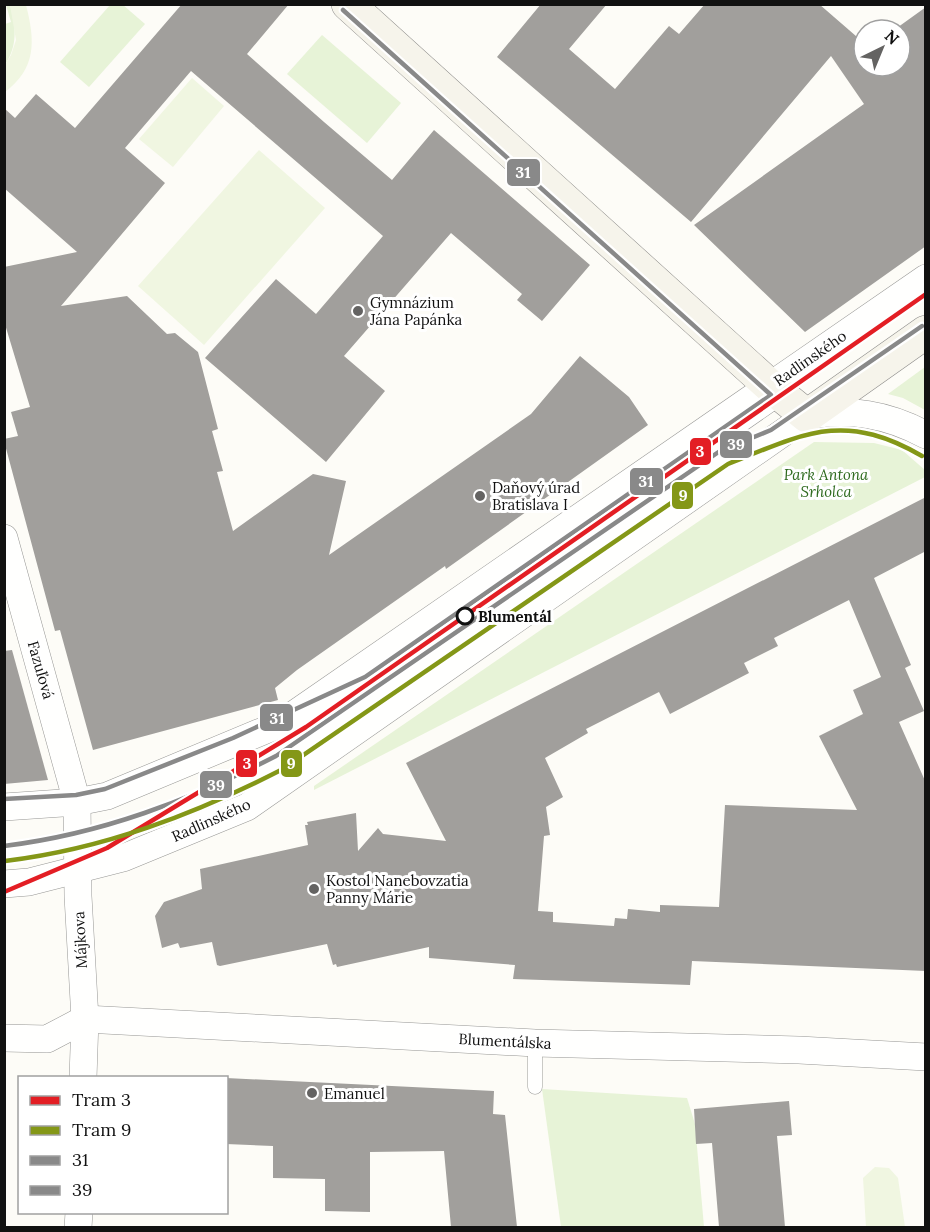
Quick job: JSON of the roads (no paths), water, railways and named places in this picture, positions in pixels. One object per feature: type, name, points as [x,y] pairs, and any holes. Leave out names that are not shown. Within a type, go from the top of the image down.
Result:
[{"type":"main road","points":[[348,4],[787,399]]},
{"type":"main road","name":"Radlinského","points":[[787,399],[926,332]]},
{"type":"street","name":"Radlinského","points":[[4,807],[77,802],[107,796],[280,724],[787,399],[926,278]]},
{"type":"street","name":"Radlinského","points":[[4,884],[29,882],[123,858],[247,807],[775,437],[787,399]]},
{"type":"street","points":[[787,399],[832,411],[855,412],[891,420],[926,435]]},
{"type":"street","name":"Fazuľová","points":[[4,538],[77,802]]},
{"type":"street","name":"Májkova","points":[[77,802],[77,869],[85,1031],[83,1076]]},
{"type":"street","name":"Blumentálska","points":[[85,1031],[130,1021],[536,1043],[799,1050],[926,1057]]},
{"type":"street","points":[[4,1038],[47,1039],[85,1031]]},
{"type":"lane","name":"Radlinského","points":[[280,724],[369,684],[787,399]]},
{"type":"lane","points":[[4,854],[34,851],[78,842],[132,825],[241,783],[280,762],[724,458],[775,437]]},
{"type":"lane","points":[[535,1087],[536,1043]]},
{"type":"tram line","name":"3","points":[[4,892],[107,848],[306,727],[926,294]]},
{"type":"tram line","name":"9","points":[[5,861],[78,848],[148,827],[216,801],[283,769],[728,464],[780,443],[825,431],[870,434],[894,442],[922,456]]},
{"type":"place","name":"Gymnázium Jána Papánka","points":[[358,311]]},
{"type":"place","name":"Daňový úrad Bratislava I","points":[[480,496]]},
{"type":"place","name":"Blumentál","points":[[465,616]]},
{"type":"place","name":"Kostol Nanebovzatia Panny Márie","points":[[314,889]]},
{"type":"place","name":"Emanuel","points":[[312,1093]]},
{"type":"park label","name":"Park Antona Srholca","points":[[826,482]]}]
